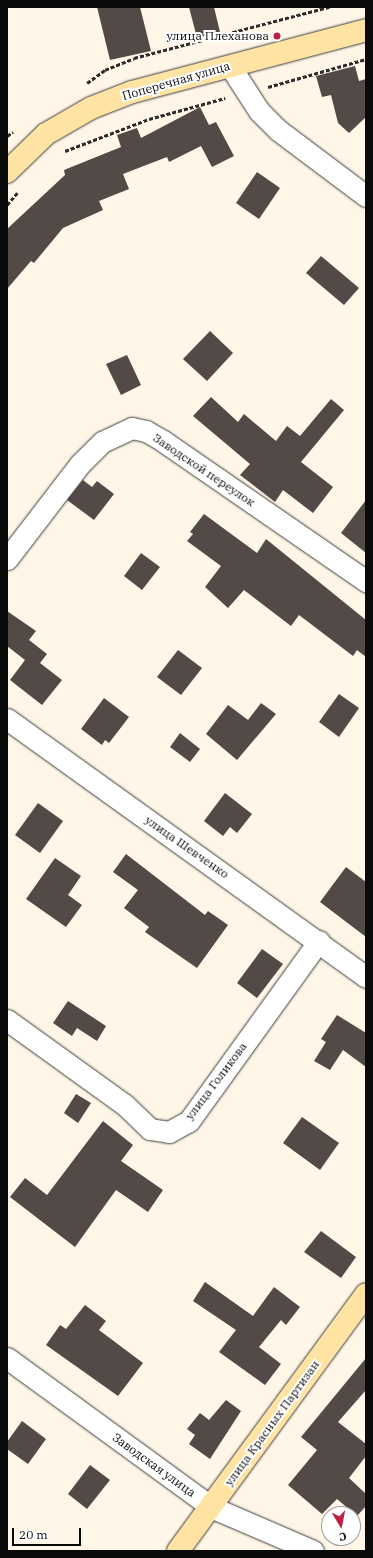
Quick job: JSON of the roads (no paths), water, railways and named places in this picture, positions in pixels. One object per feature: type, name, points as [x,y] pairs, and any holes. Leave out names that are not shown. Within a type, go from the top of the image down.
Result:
[{"type":"main road","name":"Поперечная улица","points":[[7,172],[46,134],[91,108],[132,92],[366,30]]},
{"type":"main road","name":"улица Красных Партизан","points":[[178,1551],[366,1294]]},
{"type":"street","points":[[230,66],[247,93],[278,130],[366,196]]},
{"type":"street","name":"Заводской переулок","points":[[7,559],[80,464],[102,442],[132,428],[146,431],[163,441],[366,581]]},
{"type":"street","name":"улица Шевченко","points":[[7,719],[320,941],[366,977]]},
{"type":"street","name":"улица Голикова","points":[[7,1020],[125,1105],[150,1129],[169,1132],[189,1121],[320,941]]},
{"type":"street","name":"Заводская улица","points":[[7,1358],[211,1507],[313,1551]]},
{"type":"place","name":"улица Плеханова","points":[[277,36]]}]
